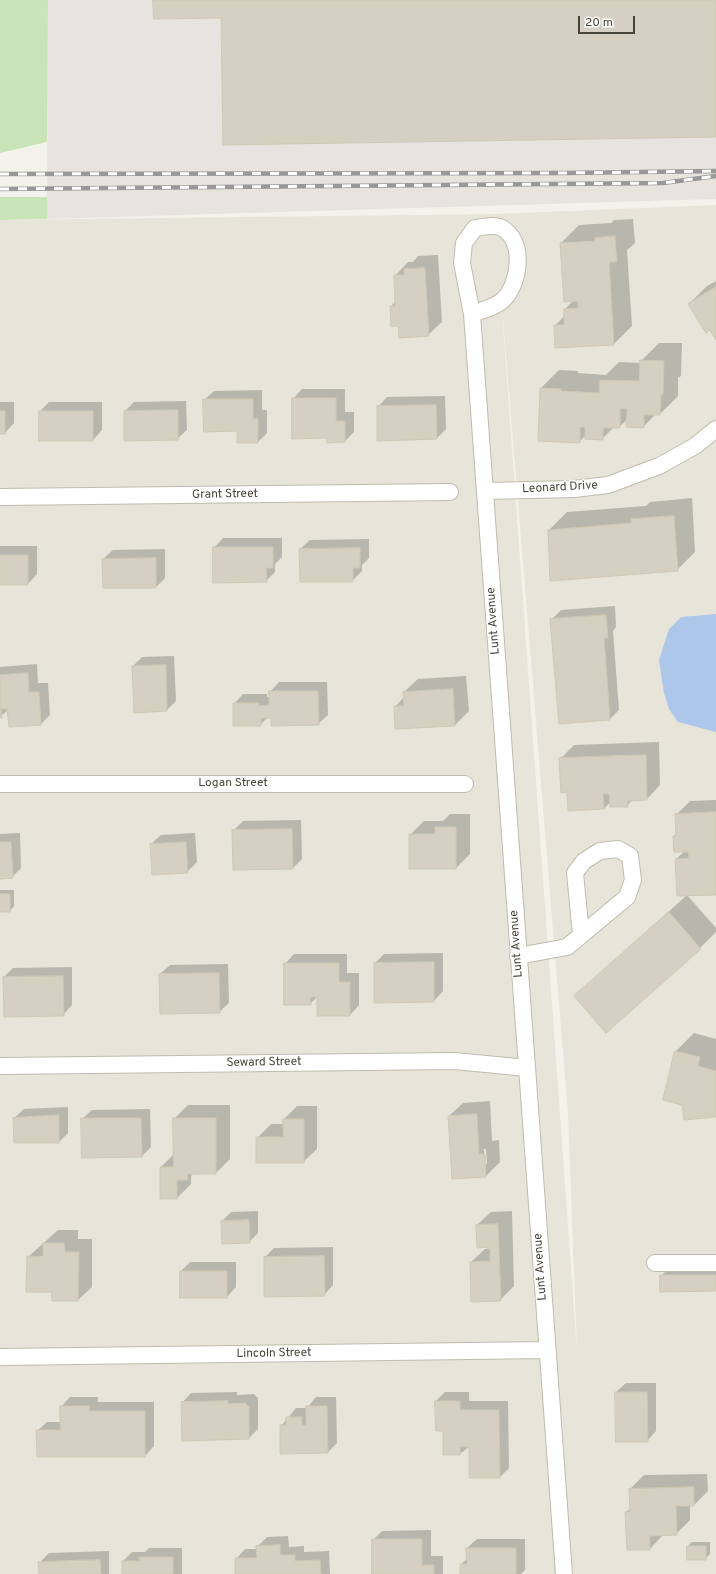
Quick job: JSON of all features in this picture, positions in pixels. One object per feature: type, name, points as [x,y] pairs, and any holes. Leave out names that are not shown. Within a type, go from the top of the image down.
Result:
[{"type":"street","name":"Lunt Avenue","points":[[472,314],[493,306],[505,298],[514,281],[518,267],[516,248],[512,238],[502,228],[490,226],[475,228],[464,243],[462,263],[472,314],[564,1574]]},
{"type":"street","name":"Leonard Drive","points":[[485,491],[574,489],[608,485],[659,466],[695,446],[716,429]]},
{"type":"street","name":"Grant Street","points":[[0,497],[450,492]]},
{"type":"street","name":"Logan Street","points":[[0,784],[465,784]]},
{"type":"street","points":[[518,956],[566,947],[581,935],[627,896],[633,880],[630,856],[618,849],[600,851],[584,860],[575,873],[581,935]]},
{"type":"street","name":"Seward Street","points":[[0,1066],[455,1061],[527,1068]]},
{"type":"street","points":[[656,1263],[716,1263]]},
{"type":"street","name":"Lincoln Street","points":[[0,1357],[547,1350]]},
{"type":"shaded area","points":[[48,0],[716,0],[716,199],[47,219]]},
{"type":"shaded area","points":[[716,205],[716,1574],[0,1574],[0,220],[495,214]],"holes":[[[500,282],[568,1114],[577,1350]]]},
{"type":"green space","points":[[0,0],[48,0],[47,142],[0,153]]},
{"type":"green space","points":[[0,197],[47,197],[47,219],[0,220]]},
{"type":"water","points":[[716,614],[716,732],[678,722],[669,709],[664,693],[659,660],[669,629],[681,617]]},
{"type":"building","points":[[153,0],[716,0],[716,137],[223,145],[221,18],[154,19]]},
{"type":"building","points":[[615,236],[617,262],[609,262],[614,345],[555,348],[554,325],[564,325],[564,309],[578,308],[578,301],[564,302],[560,243],[595,241],[595,238]]},
{"type":"building","points":[[425,268],[429,336],[399,338],[398,326],[391,327],[390,306],[395,306],[394,275],[404,275],[404,269]]},
{"type":"building","points":[[716,287],[716,340],[710,330],[706,333],[688,304]]},
{"type":"building","points":[[640,360],[664,361],[663,395],[661,394],[660,415],[644,415],[644,428],[626,427],[627,409],[620,408],[620,428],[603,428],[603,440],[585,439],[585,427],[580,427],[580,443],[538,441],[540,388],[561,389],[561,391],[599,393],[600,380],[639,381]]},
{"type":"building","points":[[292,398],[336,398],[336,421],[345,421],[345,442],[327,443],[327,438],[292,439]]},
{"type":"building","points":[[203,399],[253,399],[253,419],[258,419],[258,443],[237,443],[237,431],[204,432]]},
{"type":"building","points":[[436,405],[437,439],[377,441],[377,406]]},
{"type":"building","points":[[178,410],[178,440],[124,441],[124,411]]},
{"type":"building","points":[[0,411],[5,411],[5,434],[0,434]]},
{"type":"building","points":[[39,411],[93,411],[93,441],[39,441]]},
{"type":"building","points":[[674,516],[678,571],[550,581],[548,530],[632,523],[631,519]]},
{"type":"building","points":[[213,547],[273,547],[273,568],[266,568],[267,582],[213,583]]},
{"type":"building","points":[[360,548],[360,568],[353,568],[353,582],[300,582],[299,549]]},
{"type":"building","points":[[0,555],[28,555],[28,585],[0,585]]},
{"type":"building","points":[[156,558],[156,588],[103,588],[102,559]]},
{"type":"building","points":[[606,615],[608,638],[604,638],[610,720],[559,724],[550,619]]},
{"type":"building","points":[[166,665],[167,711],[134,713],[132,666]]},
{"type":"building","points":[[28,673],[29,692],[39,692],[41,725],[9,727],[7,709],[1,709],[2,718],[0,718],[0,675]]},
{"type":"building","points":[[453,689],[455,726],[395,729],[394,706],[404,706],[403,692]]},
{"type":"building","points":[[269,691],[318,691],[319,725],[271,726],[271,718],[261,718],[261,726],[233,726],[233,703],[259,703],[259,706],[269,705]]},
{"type":"building","points":[[646,755],[647,800],[627,801],[628,807],[610,807],[609,794],[603,794],[604,809],[568,811],[567,792],[561,793],[559,758]]},
{"type":"building","points":[[716,812],[716,895],[677,896],[675,859],[689,858],[688,852],[674,852],[673,836],[676,836],[675,814]]},
{"type":"building","points":[[435,827],[456,827],[456,869],[409,869],[409,834],[435,834]]},
{"type":"building","points":[[292,829],[293,869],[233,870],[232,830]]},
{"type":"building","points":[[0,842],[11,842],[13,878],[0,879]]},
{"type":"building","points":[[186,842],[188,873],[152,875],[150,844]]},
{"type":"building","points":[[0,894],[10,894],[10,912],[0,912]]},
{"type":"building","points":[[669,912],[701,949],[606,1033],[574,996]]},
{"type":"building","points":[[434,962],[434,1002],[374,1003],[374,963]]},
{"type":"building","points":[[284,963],[339,963],[339,982],[350,982],[350,1016],[317,1016],[317,997],[310,997],[311,1005],[284,1005]]},
{"type":"building","points":[[219,973],[220,1013],[160,1014],[159,974]]},
{"type":"building","points":[[63,976],[64,1016],[4,1017],[3,977]]},
{"type":"building","points":[[675,1051],[700,1057],[698,1066],[716,1071],[716,1117],[684,1120],[682,1105],[663,1100]]},
{"type":"building","points":[[477,1114],[479,1154],[485,1154],[486,1177],[452,1179],[448,1116]]},
{"type":"building","points":[[59,1115],[59,1143],[14,1143],[13,1118]]},
{"type":"building","points":[[81,1118],[141,1118],[142,1157],[82,1158]]},
{"type":"building","points":[[173,1118],[216,1118],[216,1174],[187,1174],[188,1180],[177,1180],[177,1199],[160,1199],[160,1167],[173,1167]]},
{"type":"building","points":[[283,1119],[304,1119],[304,1163],[256,1163],[256,1137],[283,1137]]},
{"type":"building","points":[[249,1220],[250,1243],[222,1244],[221,1221]]},
{"type":"building","points":[[498,1224],[501,1301],[471,1302],[470,1262],[490,1261],[490,1247],[477,1248],[476,1225]]},
{"type":"building","points":[[43,1243],[64,1243],[65,1252],[79,1252],[78,1301],[52,1301],[51,1292],[26,1292],[27,1256],[43,1257]]},
{"type":"building","points":[[324,1256],[325,1296],[264,1297],[264,1257]]},
{"type":"building","points":[[180,1271],[227,1271],[227,1298],[180,1298]]},
{"type":"building","points":[[660,1275],[716,1275],[716,1291],[660,1292]]},
{"type":"building","points":[[615,1392],[647,1392],[648,1442],[616,1442]]},
{"type":"building","points":[[228,1401],[228,1404],[245,1403],[249,1407],[249,1439],[182,1441],[181,1402]]},
{"type":"building","points":[[435,1401],[460,1401],[460,1410],[499,1410],[500,1478],[469,1478],[469,1447],[460,1447],[460,1455],[443,1455],[443,1431],[436,1431]]},
{"type":"building","points":[[60,1406],[89,1406],[89,1411],[145,1411],[145,1457],[37,1457],[36,1430],[60,1430]]},
{"type":"building","points":[[306,1406],[327,1406],[328,1453],[280,1454],[280,1425],[286,1425],[286,1417],[302,1417],[302,1425],[306,1425]]},
{"type":"building","points":[[694,1487],[694,1506],[676,1506],[677,1535],[650,1536],[650,1550],[627,1550],[625,1512],[630,1512],[629,1489]]},
{"type":"building","points":[[372,1539],[422,1539],[422,1565],[434,1565],[434,1574],[372,1574]]},
{"type":"building","points":[[280,1545],[280,1555],[295,1555],[295,1561],[320,1560],[321,1574],[235,1574],[235,1558],[257,1558],[256,1546]]},
{"type":"building","points":[[687,1546],[706,1546],[706,1560],[687,1560]]},
{"type":"building","points":[[466,1548],[516,1548],[516,1574],[460,1574],[460,1564],[467,1564]]},
{"type":"building","points":[[139,1557],[173,1557],[173,1574],[122,1574],[122,1561],[139,1561]]},
{"type":"building","points":[[100,1560],[101,1574],[39,1574],[38,1562]]},
{"type":"railway","points":[[0,174],[566,173],[716,171]]},
{"type":"railway","points":[[0,189],[663,183],[716,176]]}]
